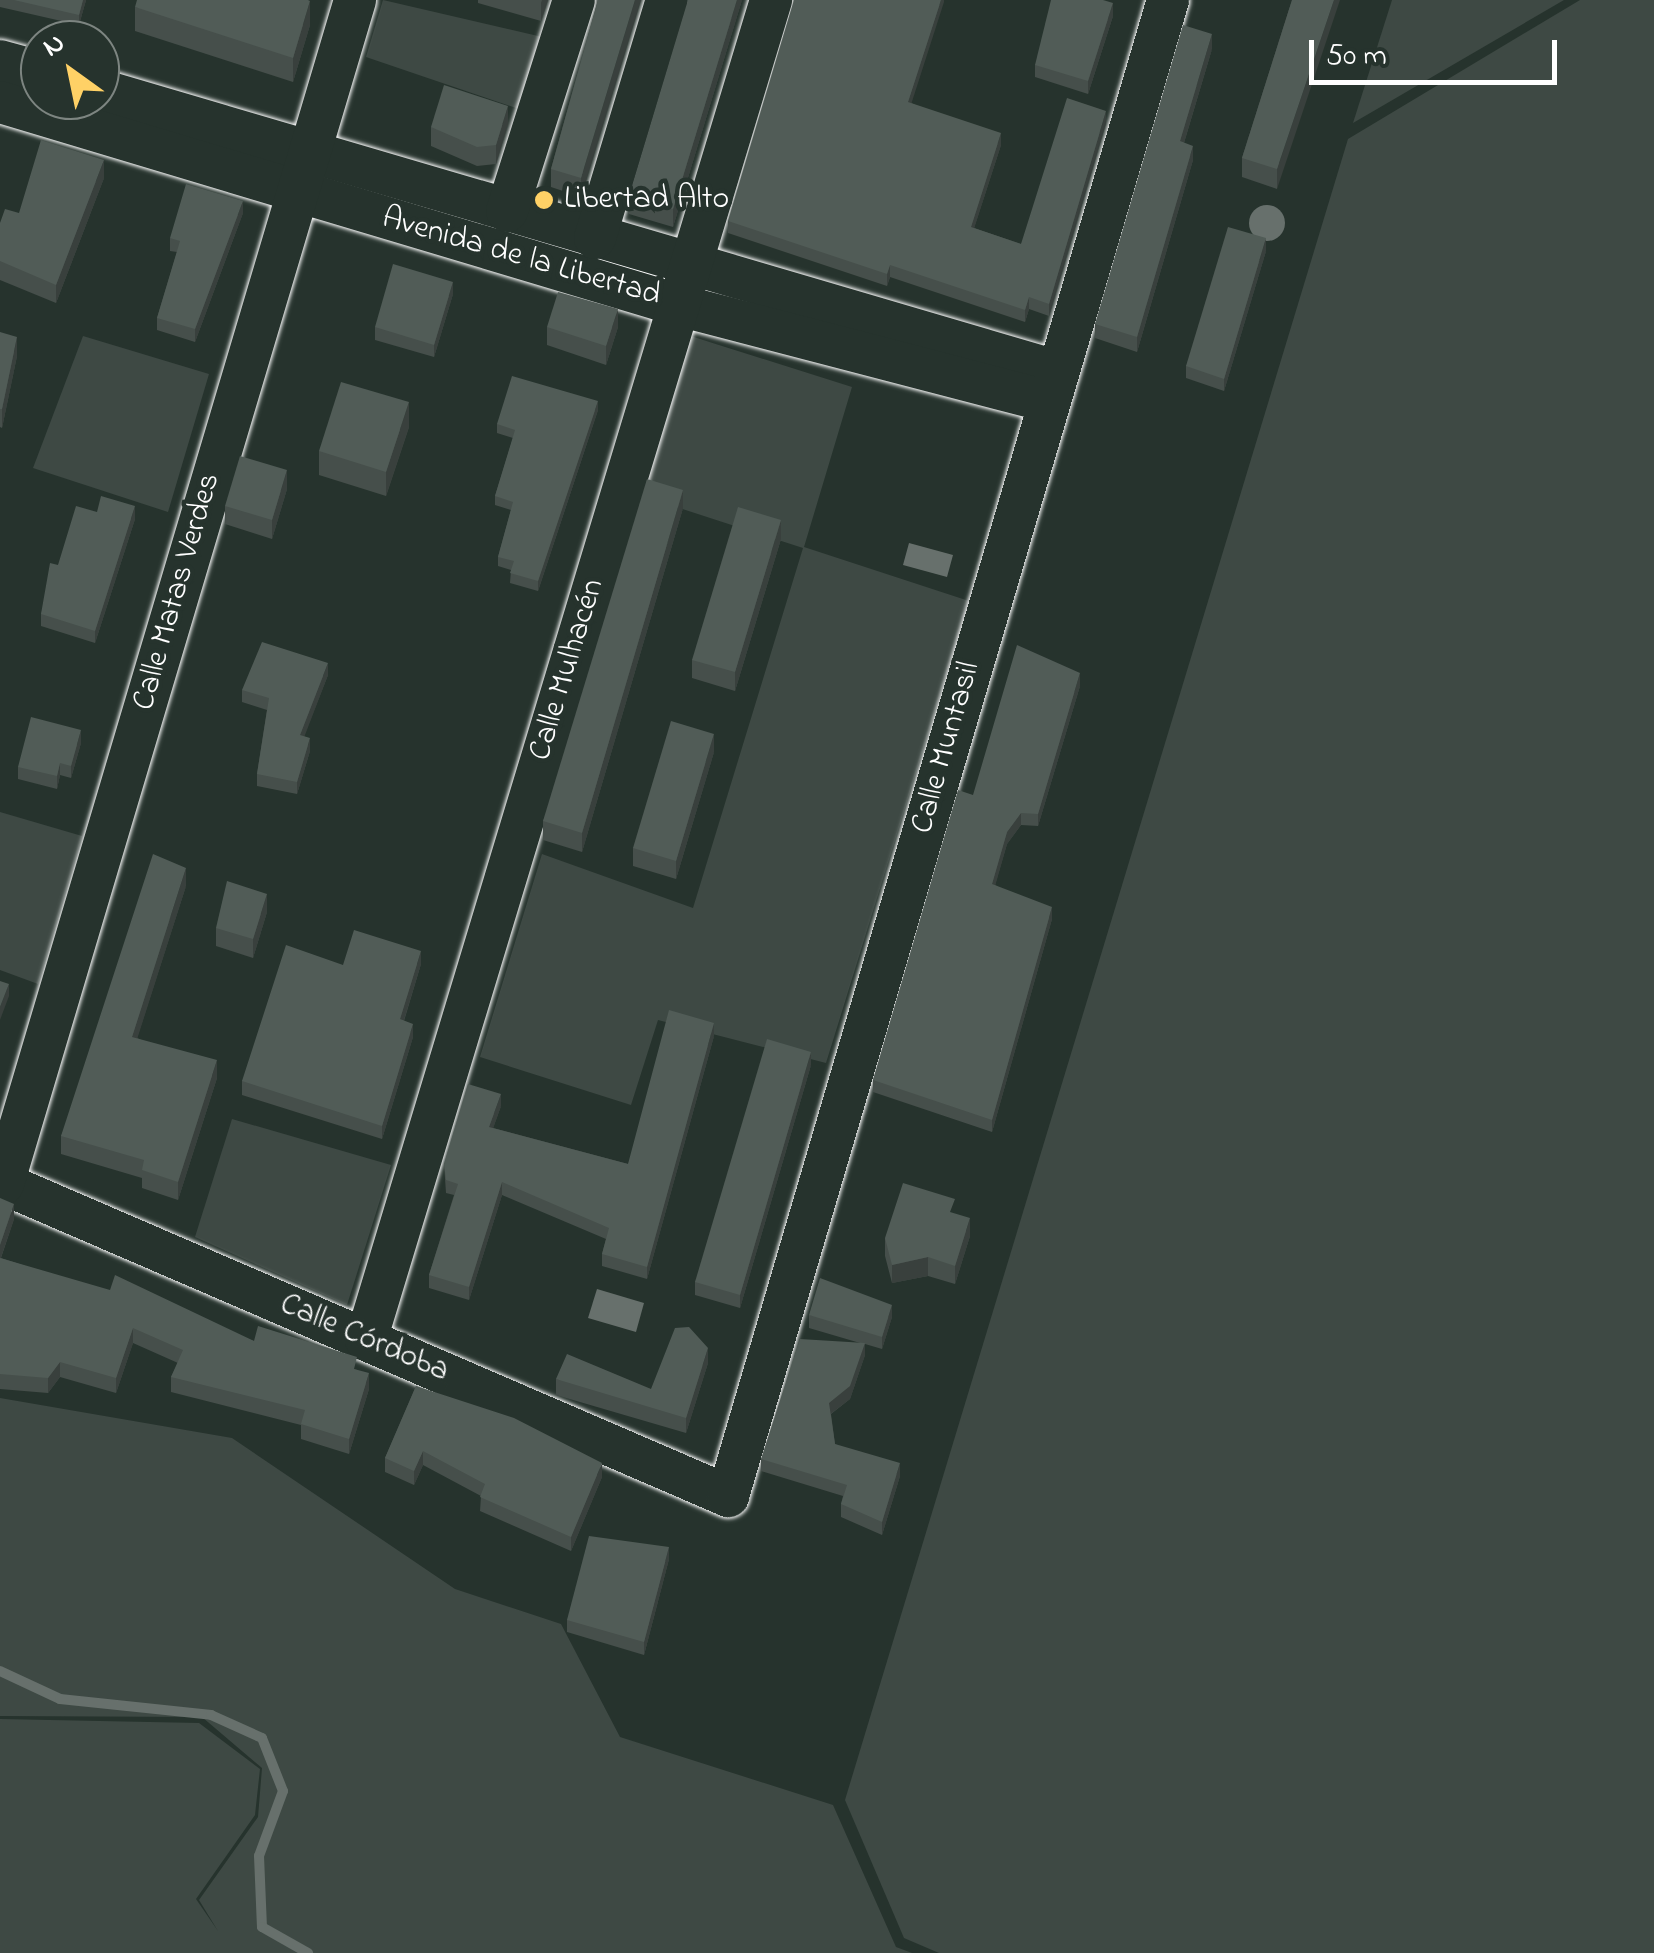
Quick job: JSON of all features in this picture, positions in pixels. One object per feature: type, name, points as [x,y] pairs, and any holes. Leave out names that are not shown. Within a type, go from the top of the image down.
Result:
[{"type":"street","name":"Calle Matas Verdes","points":[[2,1183],[354,0]]},
{"type":"street","points":[[507,211],[574,0]]},
{"type":"street","points":[[595,238],[666,0]]},
{"type":"street","name":"Calle Mulhacén","points":[[366,1340],[771,0]]},
{"type":"street","name":"Calle Muntasil","points":[[728,1496],[1051,386],[1168,0]]},
{"type":"street","name":"Avenida de la Libertad","points":[[120,96],[595,238],[684,285]]},
{"type":"street","name":"Avenida de la Libertad","points":[[0,102],[296,192],[684,285],[1051,386]]},
{"type":"street","name":"Calle Córdoba","points":[[2,1183],[728,1496]]},
{"type":"shaded area","points":[[383,0],[551,39],[528,112],[366,57]]},
{"type":"shaded area","points":[[1392,0],[1564,0],[1353,123]]},
{"type":"shaded area","points":[[1580,0],[1654,0],[1654,1953],[939,1953],[904,1938],[845,1800],[1348,139]]},
{"type":"shaded area","points":[[1267,205],[1280,210],[1285,223],[1280,236],[1267,241],[1254,236],[1249,223],[1254,210]]},
{"type":"shaded area","points":[[681,333],[852,387],[804,547],[969,601],[826,1063],[658,1020],[631,1105],[480,1057],[542,854],[693,908],[803,548],[633,493]]},
{"type":"shaded area","points":[[83,336],[209,374],[168,512],[33,468]]},
{"type":"shaded area","points":[[909,543],[953,555],[947,577],[903,565]]},
{"type":"shaded area","points":[[0,812],[82,836],[38,984],[0,970]]},
{"type":"shaded area","points":[[232,1119],[391,1165],[347,1305],[195,1237]]},
{"type":"shaded area","points":[[597,1289],[644,1303],[636,1332],[588,1318]]},
{"type":"shaded area","points":[[0,1398],[232,1438],[455,1589],[561,1624],[620,1737],[833,1805],[896,1947],[912,1953],[0,1953],[0,1719],[199,1723],[260,1769],[255,1815],[196,1899],[218,1931],[199,1900],[258,1817],[262,1768],[202,1717],[0,1716]]},
{"type":"building","points":[[14,0],[83,0],[79,15]]},
{"type":"building","points":[[137,0],[310,1],[293,58],[135,7]]},
{"type":"building","points":[[598,0],[635,0],[581,178],[551,169]]},
{"type":"building","points":[[688,0],[737,0],[673,209],[629,196]]},
{"type":"building","points":[[794,0],[941,0],[908,102],[1001,133],[971,227],[1021,244],[1067,98],[1106,111],[1049,304],[1029,297],[1025,310],[890,265],[887,274],[728,221]]},
{"type":"building","points":[[1051,0],[1113,3],[1088,81],[1035,65]]},
{"type":"building","points":[[1292,0],[1334,0],[1277,169],[1242,158]]},
{"type":"building","points":[[1183,25],[1212,34],[1180,141],[1193,146],[1137,337],[1095,324]]},
{"type":"building","points":[[444,85],[508,106],[496,145],[477,147],[431,127]]},
{"type":"building","points":[[41,140],[104,160],[56,285],[0,261],[0,223],[5,209],[19,213]]},
{"type":"building","points":[[186,184],[243,201],[195,329],[157,318],[180,241],[170,238]]},
{"type":"building","points":[[1228,227],[1266,238],[1224,379],[1186,366]]},
{"type":"building","points":[[393,264],[453,282],[434,345],[375,327]]},
{"type":"building","points":[[558,292],[618,309],[606,346],[547,327]]},
{"type":"building","points":[[0,332],[17,337],[2,409],[0,409]]},
{"type":"building","points":[[512,376],[598,401],[538,581],[510,573],[514,561],[498,557],[513,502],[495,496],[515,430],[497,424]]},
{"type":"building","points":[[341,382],[409,402],[386,472],[319,451]]},
{"type":"building","points":[[240,456],[287,470],[272,520],[225,506]]},
{"type":"building","points":[[647,479],[683,490],[582,833],[543,821]]},
{"type":"building","points":[[101,496],[135,506],[95,631],[41,614],[50,563],[58,565],[76,506],[97,512]]},
{"type":"building","points":[[738,507],[781,520],[735,672],[692,660]]},
{"type":"building","points":[[262,642],[328,663],[300,735],[310,738],[297,782],[257,774],[269,698],[242,690]]},
{"type":"building","points":[[1017,645],[1080,673],[1038,814],[1021,813],[1007,832],[992,884],[1052,907],[992,1120],[873,1080],[958,790],[973,795]]},
{"type":"building","points":[[31,717],[81,730],[71,766],[60,763],[57,776],[18,767]]},
{"type":"building","points":[[671,721],[714,734],[676,861],[633,848]]},
{"type":"building","points":[[153,854],[186,868],[132,1037],[217,1060],[178,1182],[142,1170],[144,1160],[61,1136]]},
{"type":"building","points":[[227,881],[267,894],[253,939],[216,928]]},
{"type":"building","points":[[354,930],[421,951],[400,1019],[413,1024],[382,1126],[242,1081],[286,945],[343,965]]},
{"type":"building","points":[[0,981],[9,984],[0,1007]]},
{"type":"building","points":[[669,1010],[714,1023],[647,1267],[602,1254],[609,1228],[502,1182],[469,1287],[429,1275],[458,1184],[446,1180],[444,1164],[468,1084],[501,1094],[489,1127],[628,1164]]},
{"type":"building","points":[[767,1039],[811,1052],[740,1295],[695,1282]]},
{"type":"building","points":[[903,1183],[955,1199],[950,1212],[970,1218],[955,1266],[928,1257],[892,1265],[885,1238]]},
{"type":"building","points":[[0,1198],[14,1204],[0,1245]]},
{"type":"building","points":[[0,1258],[110,1290],[115,1275],[254,1341],[258,1326],[357,1357],[354,1369],[369,1373],[349,1439],[301,1424],[305,1410],[171,1377],[183,1350],[133,1328],[116,1378],[60,1362],[48,1378],[0,1374]]},
{"type":"building","points":[[820,1278],[892,1305],[882,1337],[809,1315]]},
{"type":"building","points":[[689,1327],[708,1348],[686,1418],[556,1379],[567,1354],[651,1389],[675,1328]]},
{"type":"building","points":[[800,1339],[865,1343],[850,1386],[829,1403],[835,1444],[900,1463],[882,1522],[841,1504],[847,1485],[761,1459]]},
{"type":"building","points":[[416,1386],[514,1418],[602,1463],[571,1537],[480,1497],[485,1484],[423,1451],[414,1471],[385,1458]]},
{"type":"building","points":[[589,1536],[669,1547],[644,1642],[567,1620]]},
{"type":"waterway","points":[[0,1671],[60,1699],[211,1715],[262,1738],[283,1791],[259,1856],[262,1927],[308,1953]]},
{"type":"place","name":"Libertad Alto","points":[[544,200]]}]
